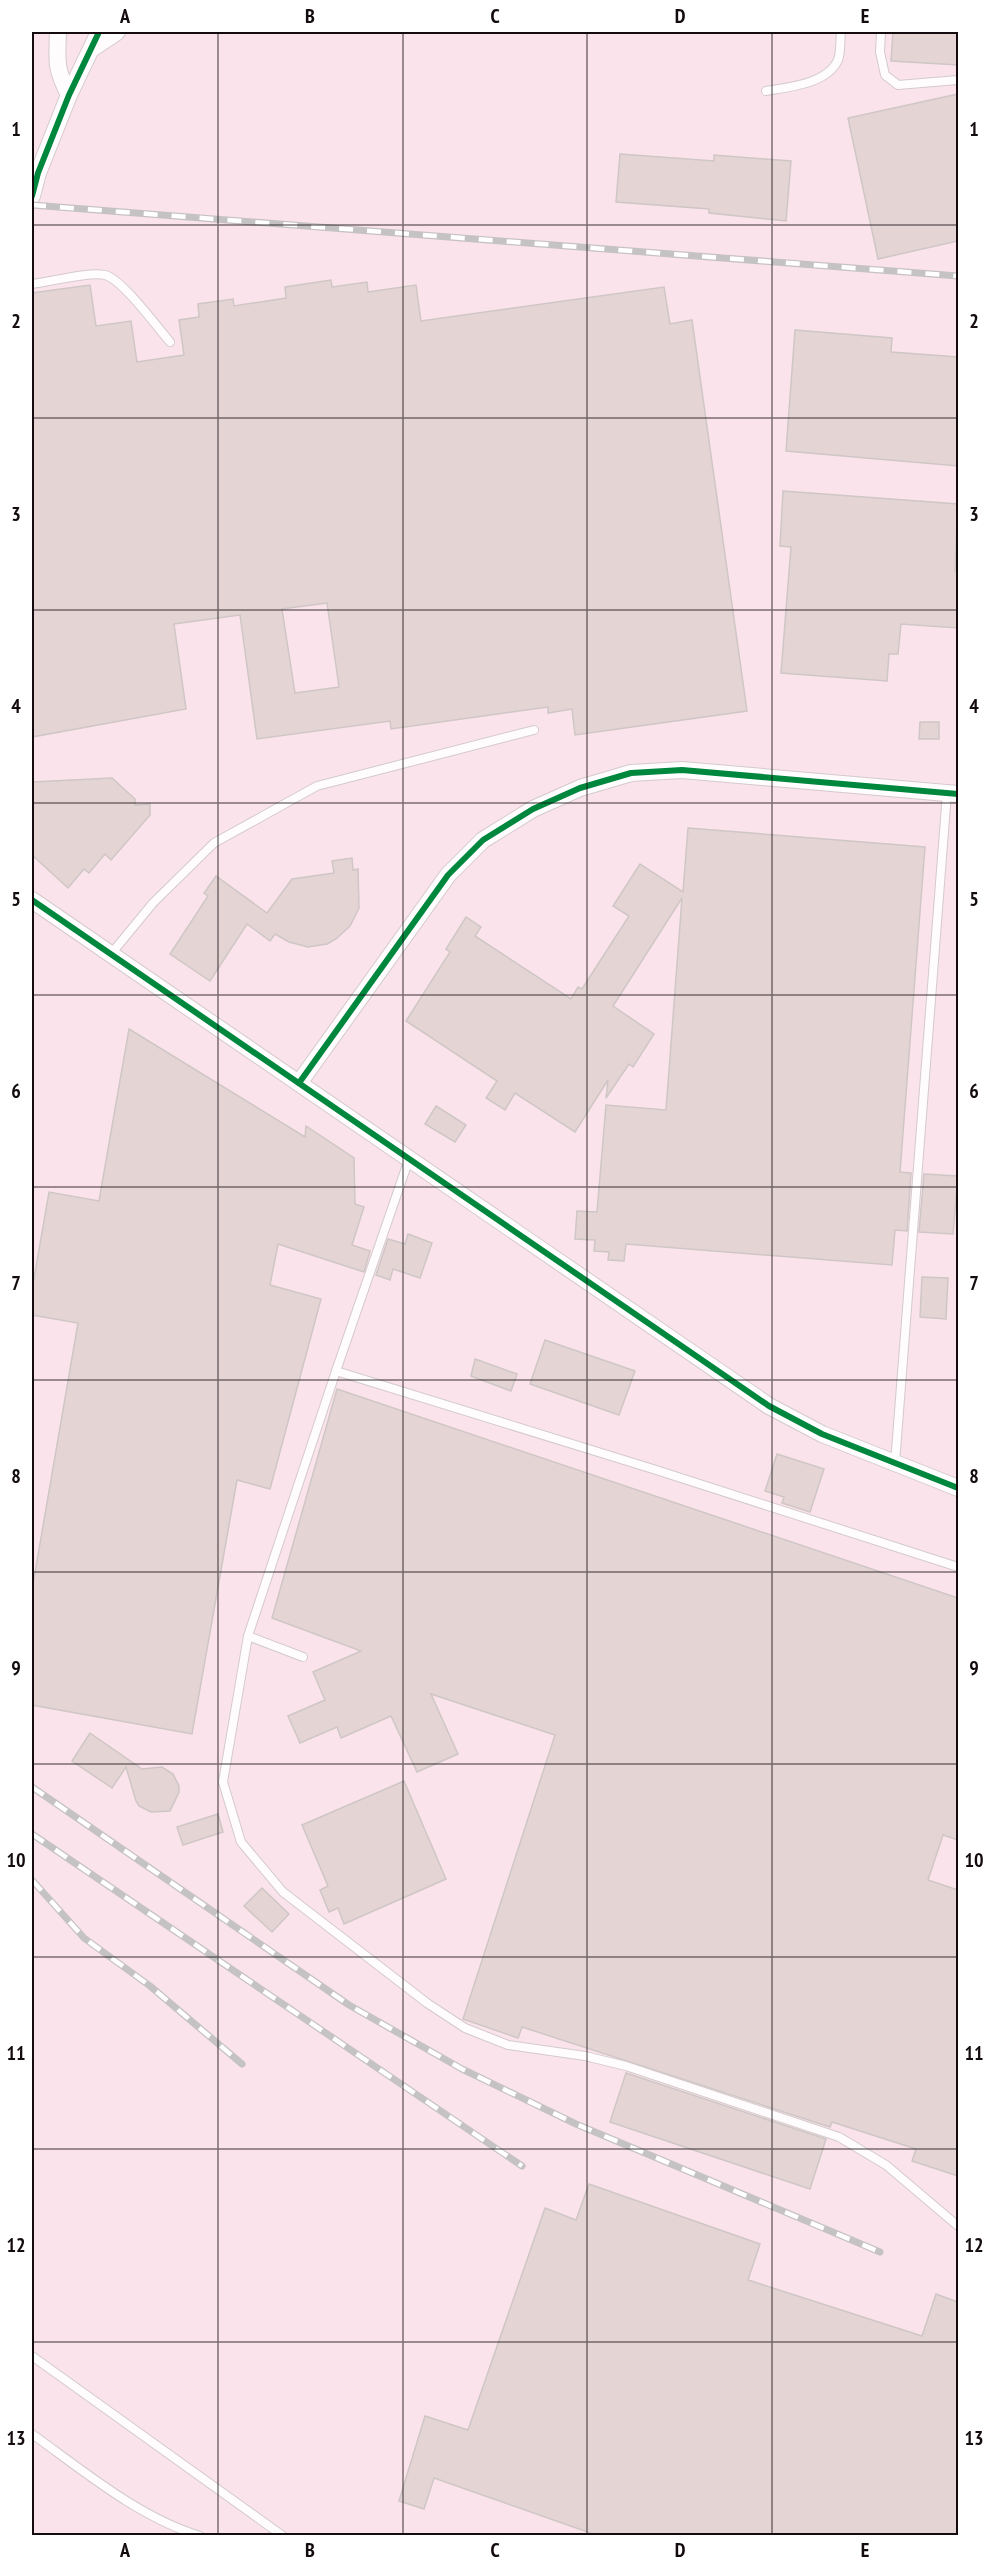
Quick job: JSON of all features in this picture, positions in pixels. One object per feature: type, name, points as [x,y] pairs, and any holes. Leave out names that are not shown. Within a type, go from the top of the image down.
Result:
[{"type":"street","points":[[58,32],[55,53],[58,72],[69,95]]},
{"type":"street","points":[[32,196],[38,172],[69,95],[99,32]]},
{"type":"street","points":[[93,48],[117,32]]},
{"type":"street","points":[[299,1083],[448,875],[483,840],[532,809],[580,788],[631,773],[682,770],[953,794]]},
{"type":"street","points":[[32,900],[769,1406],[822,1434],[958,1488]]},
{"type":"lane","points":[[766,92],[802,84],[826,75],[838,60],[841,32]]},
{"type":"lane","points":[[881,32],[880,52],[885,75],[898,86],[958,80]]},
{"type":"lane","points":[[32,284],[95,274],[107,276],[121,285],[170,342]]},
{"type":"lane","points":[[111,954],[153,903],[214,843],[317,786],[534,730]]},
{"type":"lane","points":[[895,1464],[953,794]]},
{"type":"lane","points":[[408,1159],[248,1636],[223,1782],[241,1842],[283,1892],[427,2003],[465,2028],[508,2045],[585,2056],[626,2066],[839,2137],[886,2165],[958,2226]]},
{"type":"lane","points":[[336,1371],[653,1469],[958,1567]]},
{"type":"lane","points":[[248,1636],[303,1656]]},
{"type":"lane","points":[[32,2356],[282,2535]]},
{"type":"lane","points":[[32,2434],[135,2505],[172,2527],[200,2535]]},
{"type":"shaded area","points":[[32,32],[958,32],[958,2535],[32,2535]]},
{"type":"building","points":[[893,32],[958,32],[958,65],[891,61]]},
{"type":"building","points":[[958,94],[958,241],[878,259],[848,118]]},
{"type":"building","points":[[620,154],[714,161],[714,155],[791,161],[786,221],[709,213],[709,209],[616,202]]},
{"type":"building","points":[[331,280],[332,287],[367,282],[368,292],[416,285],[421,321],[664,287],[670,324],[692,320],[747,711],[575,735],[572,709],[548,713],[548,707],[391,729],[390,721],[257,739],[240,615],[174,624],[186,709],[32,737],[32,293],[90,285],[96,326],[131,321],[137,362],[184,355],[179,320],[199,317],[198,304],[233,299],[234,306],[286,298],[285,287]],"holes":[[[327,603],[339,687],[295,693],[282,609]]]},
{"type":"building","points":[[795,330],[892,338],[891,352],[958,357],[958,466],[786,451]]},
{"type":"building","points":[[783,491],[958,504],[955,571],[958,572],[958,628],[901,624],[898,654],[889,654],[887,681],[781,673],[791,547],[780,546]]},
{"type":"building","points":[[920,722],[939,722],[939,739],[919,739]]},
{"type":"building","points":[[112,778],[135,799],[135,805],[150,804],[150,815],[111,860],[105,854],[89,873],[84,869],[68,888],[32,855],[32,782]]},
{"type":"building","points":[[688,828],[925,847],[900,1172],[911,1173],[907,1231],[895,1230],[892,1265],[626,1244],[624,1261],[608,1260],[609,1252],[594,1251],[595,1240],[575,1239],[577,1211],[597,1212],[606,1105],[666,1110],[682,898],[613,1006],[654,1034],[633,1067],[629,1064],[606,1098],[608,1080],[575,1132],[515,1093],[505,1110],[486,1098],[497,1081],[406,1021],[450,952],[446,949],[466,917],[481,927],[475,936],[571,999],[578,987],[582,989],[629,916],[613,906],[640,864],[683,892]]},
{"type":"building","points":[[352,858],[353,870],[358,869],[359,908],[350,926],[327,944],[308,947],[289,942],[275,934],[270,941],[247,924],[210,981],[170,954],[208,896],[204,893],[216,876],[267,913],[292,879],[334,873],[332,861]]},
{"type":"building","points":[[129,1029],[305,1137],[306,1126],[354,1158],[355,1204],[364,1207],[352,1245],[370,1251],[364,1272],[278,1244],[270,1285],[321,1299],[270,1489],[237,1480],[192,1734],[32,1705],[32,1590],[78,1323],[32,1315],[32,1290],[49,1192],[99,1201]]},
{"type":"building","points":[[436,1106],[466,1125],[455,1142],[425,1124]]},
{"type":"building","points":[[924,1174],[958,1176],[953,1234],[919,1232]]},
{"type":"building","points":[[408,1234],[432,1243],[420,1278],[393,1269],[390,1280],[376,1275],[388,1239],[405,1244]]},
{"type":"building","points":[[922,1277],[948,1278],[946,1319],[920,1317]]},
{"type":"building","points":[[545,1340],[635,1371],[619,1415],[530,1384]]},
{"type":"building","points":[[475,1359],[517,1374],[511,1391],[471,1376]]},
{"type":"building","points":[[337,1389],[958,1598],[958,1840],[943,1835],[928,1880],[958,1890],[958,2176],[912,2161],[916,2149],[832,2122],[830,2127],[522,2027],[518,2038],[463,2019],[555,1735],[431,1694],[458,1754],[417,1772],[391,1716],[341,1738],[337,1727],[300,1743],[288,1716],[325,1700],[313,1672],[361,1651],[272,1618]]},
{"type":"building","points":[[777,1454],[824,1469],[810,1512],[782,1503],[784,1497],[765,1491]]},
{"type":"building","points":[[90,1733],[142,1769],[162,1767],[173,1774],[179,1786],[179,1792],[170,1811],[151,1812],[139,1806],[126,1767],[112,1788],[72,1761]]},
{"type":"building","points":[[404,1781],[446,1879],[344,1924],[338,1908],[329,1912],[320,1890],[328,1886],[302,1825]]},
{"type":"building","points":[[218,1814],[223,1832],[183,1845],[177,1827]]},
{"type":"building","points":[[262,1888],[289,1914],[272,1932],[244,1906]]},
{"type":"building","points":[[626,2073],[826,2139],[810,2189],[610,2122]]},
{"type":"building","points":[[589,2184],[760,2244],[748,2280],[922,2336],[936,2294],[958,2302],[958,2535],[596,2535],[434,2478],[424,2509],[399,2501],[425,2416],[468,2430],[545,2208],[576,2220]]},
{"type":"railway","points":[[32,205],[958,276]]},
{"type":"railway","points":[[32,1787],[349,2005],[462,2069],[576,2124],[880,2252]]},
{"type":"railway","points":[[32,1834],[522,2166]]},
{"type":"railway","points":[[32,1880],[84,1938],[150,1986],[242,2064]]},
{"type":"cycle path","points":[[32,196],[38,173],[69,95],[99,32]]},
{"type":"cycle path","points":[[299,1083],[448,875],[483,840],[533,809],[580,788],[631,773],[682,770],[958,794]]},
{"type":"cycle path","points":[[32,900],[769,1406],[822,1434],[958,1488]]}]
